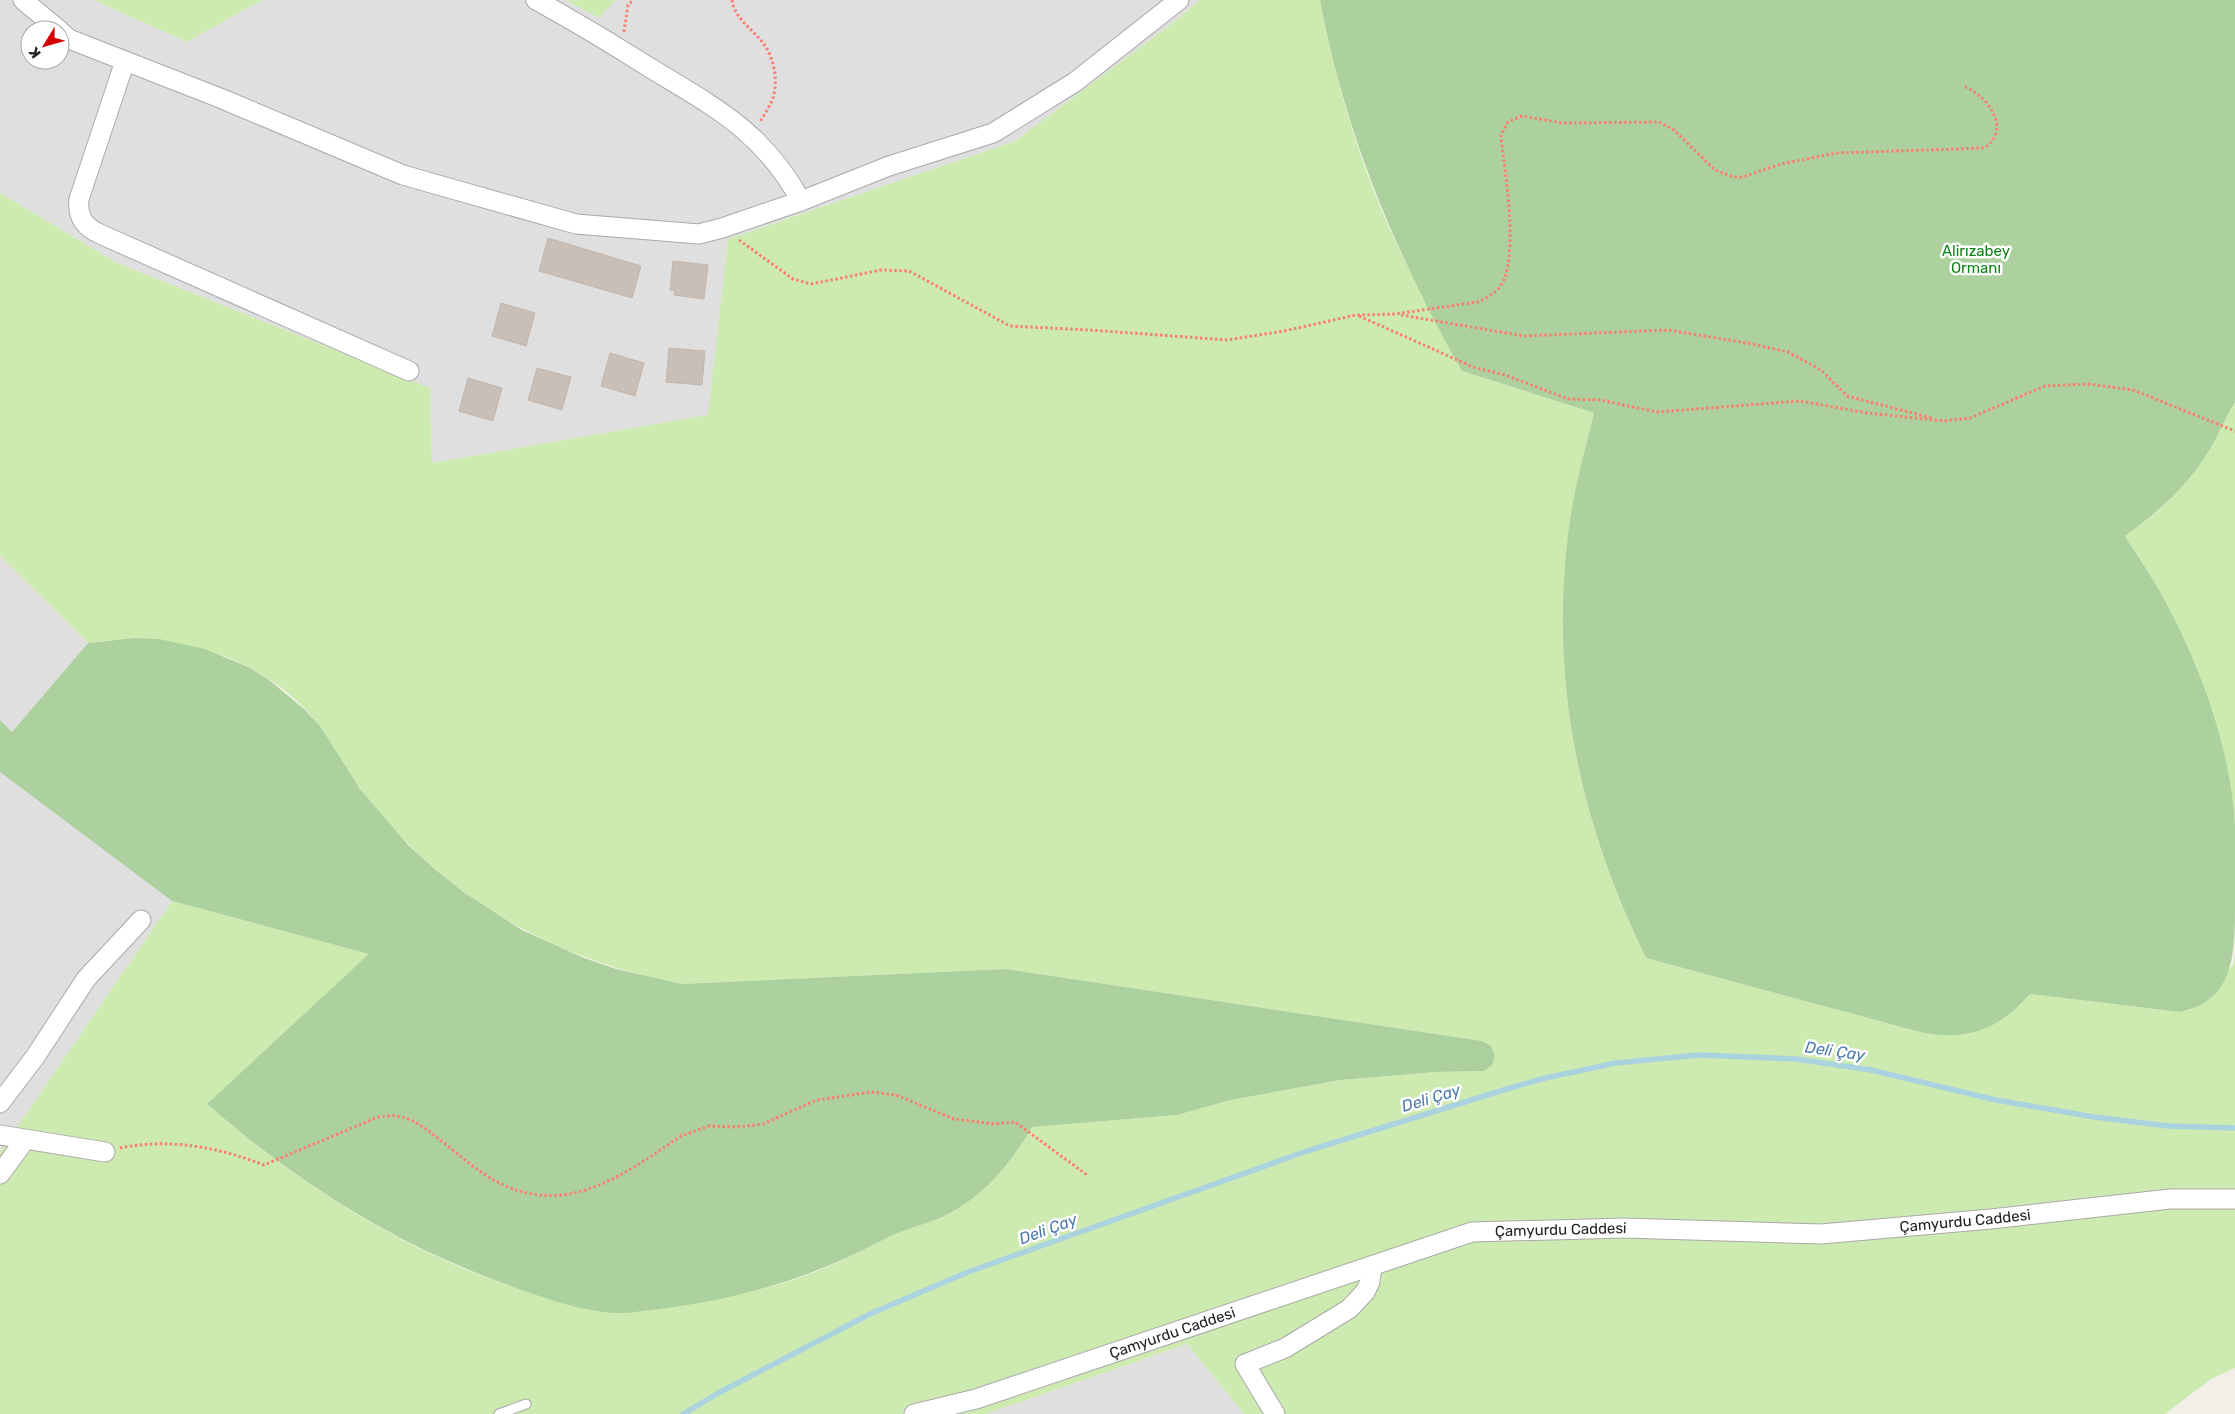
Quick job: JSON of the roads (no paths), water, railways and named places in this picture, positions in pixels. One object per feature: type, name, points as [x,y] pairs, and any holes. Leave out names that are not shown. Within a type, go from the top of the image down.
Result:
[{"type":"street","points":[[23,0],[46,20]]},
{"type":"street","points":[[536,0],[622,49],[708,102],[752,136],[780,167],[801,201]]},
{"type":"street","points":[[70,39],[403,175],[576,224],[699,234],[801,201],[889,166],[993,133],[1076,82],[1179,0]]},
{"type":"street","points":[[125,61],[78,199],[80,216],[85,224],[100,234],[409,371]]},
{"type":"street","points":[[0,1103],[35,1057],[86,979],[141,920]]},
{"type":"street","points":[[0,1135],[105,1152]]},
{"type":"street","points":[[0,1174],[25,1140]]},
{"type":"street","name":"Çamyurdu Caddesi","points":[[914,1414],[976,1399],[1472,1232],[1624,1228],[1821,1234],[1991,1219],[2170,1199],[2235,1199]]},
{"type":"street","points":[[1274,1414],[1245,1364],[1285,1348],[1349,1309],[1365,1292],[1370,1282],[1372,1266]]},
{"type":"lane","points":[[499,1414],[526,1404]]},
{"type":"waterway","name":"Deli Çay","points":[[683,1414],[722,1391],[872,1313],[968,1272],[1307,1151],[1545,1078],[1616,1063],[1699,1055],[1796,1059],[1871,1070],[1996,1100],[2094,1117],[2168,1126],[2235,1128]]},
{"type":"park label","name":"Alirızabey Ormanı","points":[[1976,260]]}]
